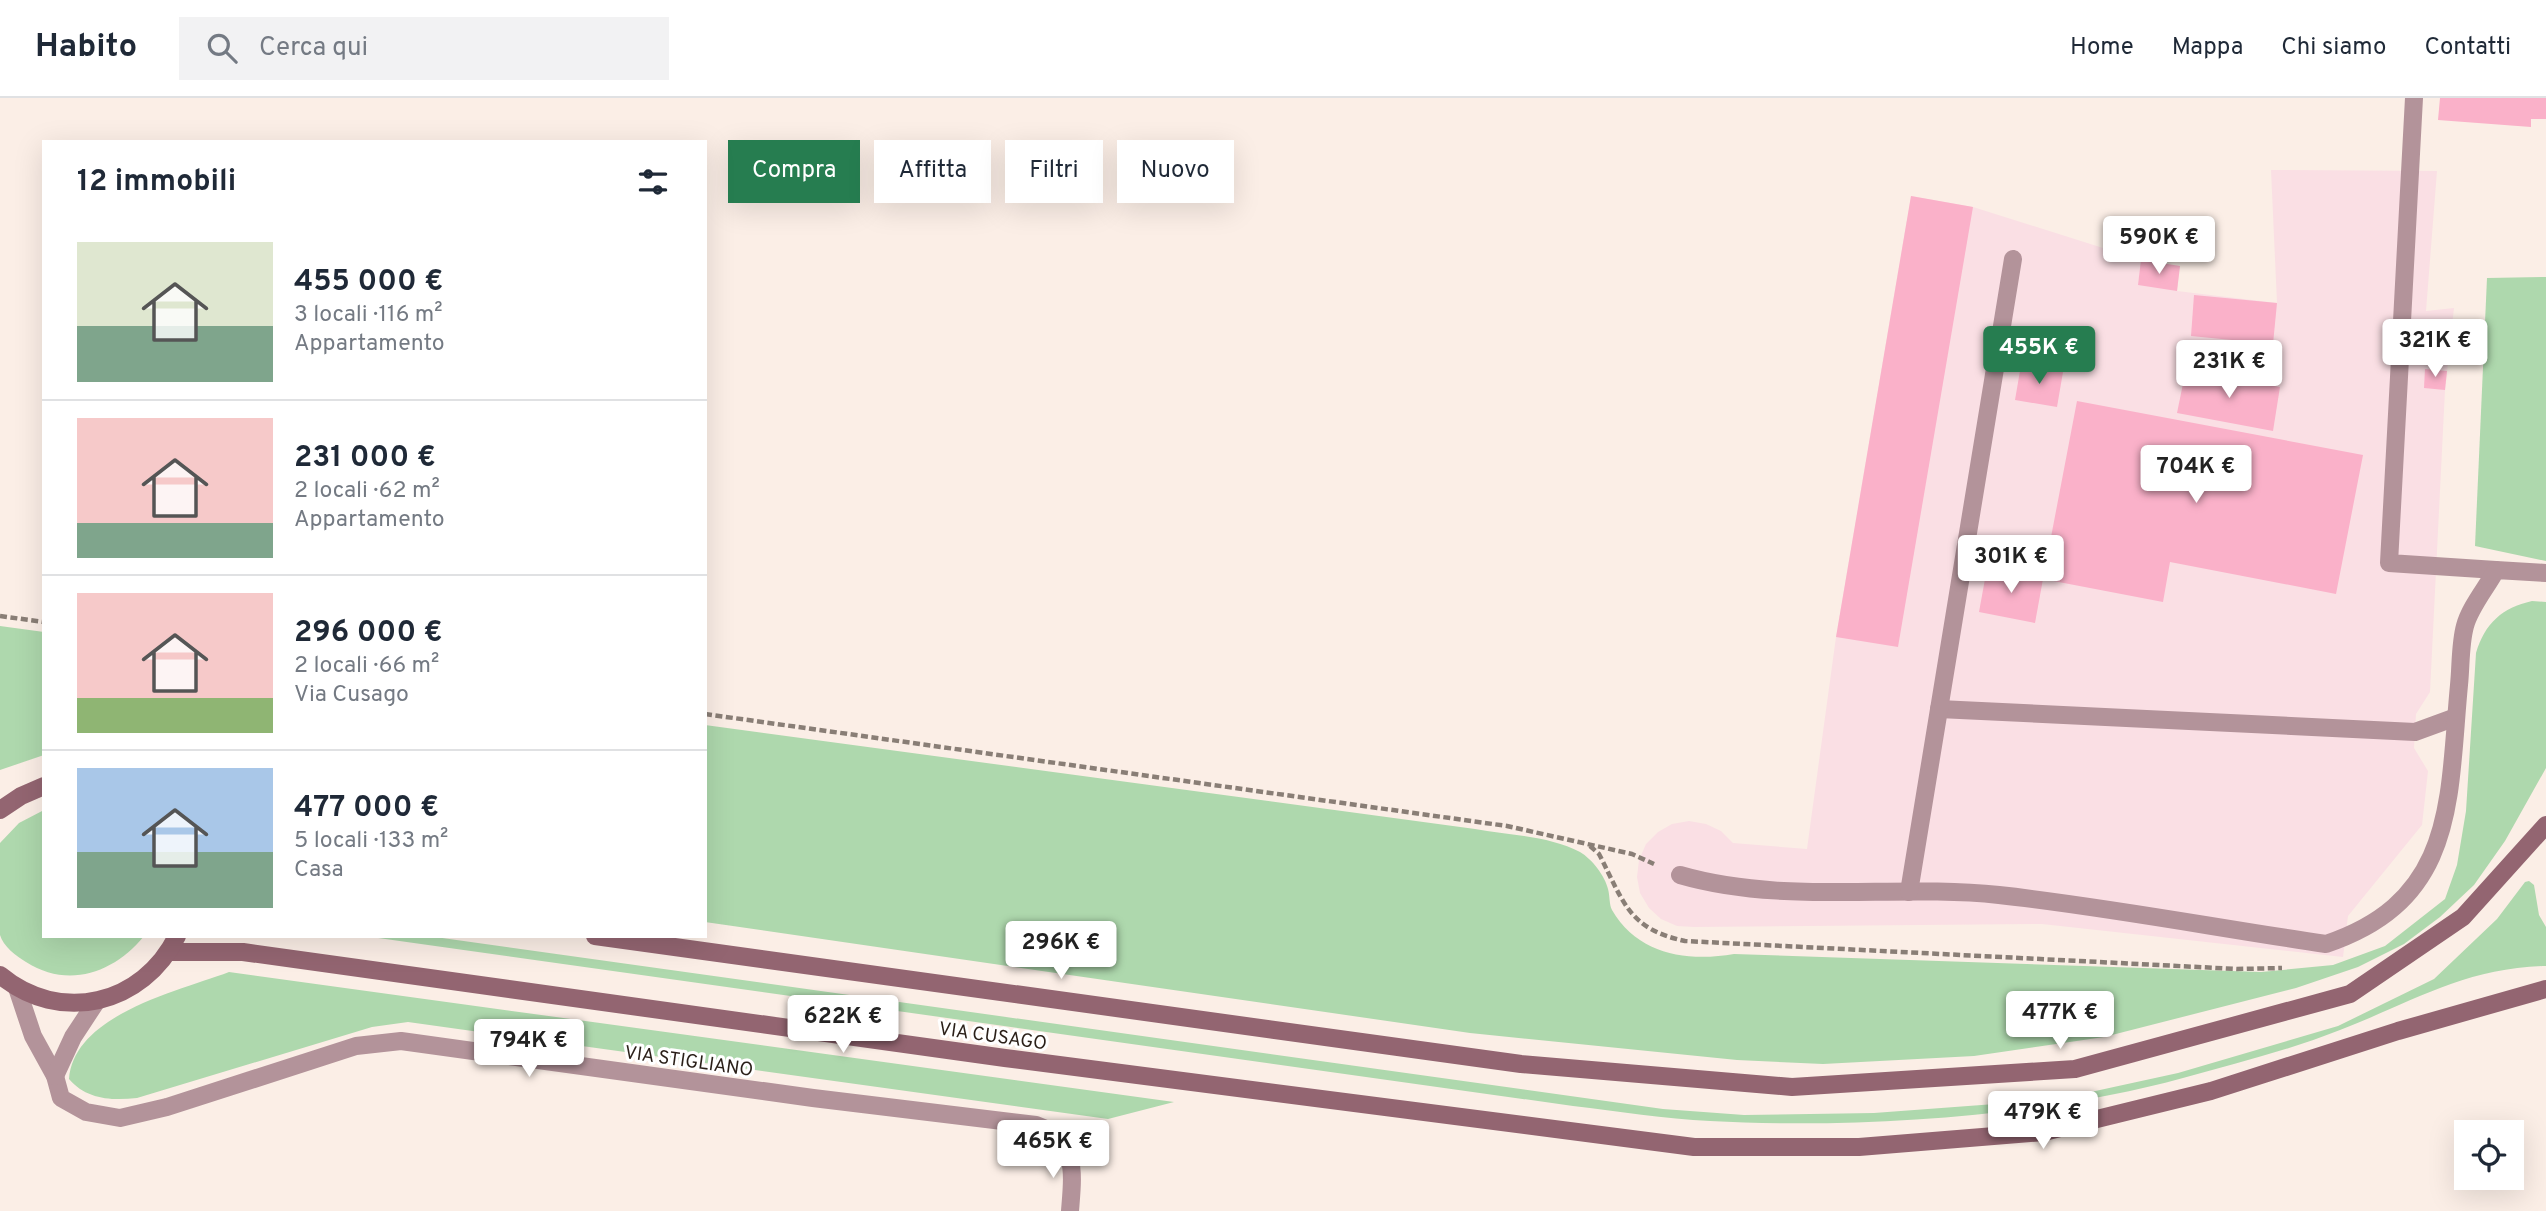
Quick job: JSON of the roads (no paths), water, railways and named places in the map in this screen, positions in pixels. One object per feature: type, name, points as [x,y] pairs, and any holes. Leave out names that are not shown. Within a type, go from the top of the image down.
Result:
[{"type":"main road","points":[[0,810],[21,796],[42,787]]},
{"type":"main road","points":[[610,938],[1521,1064],[1791,1087],[2075,1069],[2350,994],[2463,917],[2545,835]]},
{"type":"main road","name":"VIA CUSAGO","points":[[0,975],[17,988],[51,1002],[96,1002],[119,995],[143,981],[173,944],[1005,1058],[1694,1147],[1859,1147],[2044,1132],[2211,1091],[2398,1031],[2546,989]]},
{"type":"street","points":[[2414,98],[2389,563],[2546,573]]},
{"type":"street","points":[[1909,892],[2013,259]]},
{"type":"street","points":[[1680,875],[1759,891],[1997,895],[2326,944],[2355,934],[2384,916],[2406,894],[2428,866],[2441,838],[2448,806],[2465,625],[2496,570]]},
{"type":"street","points":[[1939,709],[2415,732],[2456,717]]},
{"type":"street","points":[[17,988],[33,1036],[55,1076]]},
{"type":"street","points":[[55,1076],[73,1037],[96,1002]]},
{"type":"street","name":"VIA STIGLIANO","points":[[55,1076],[61,1098],[86,1112],[120,1118],[167,1107],[356,1046],[401,1041],[814,1098],[1028,1123],[1055,1131],[1067,1147],[1072,1178],[1070,1211]]}]
